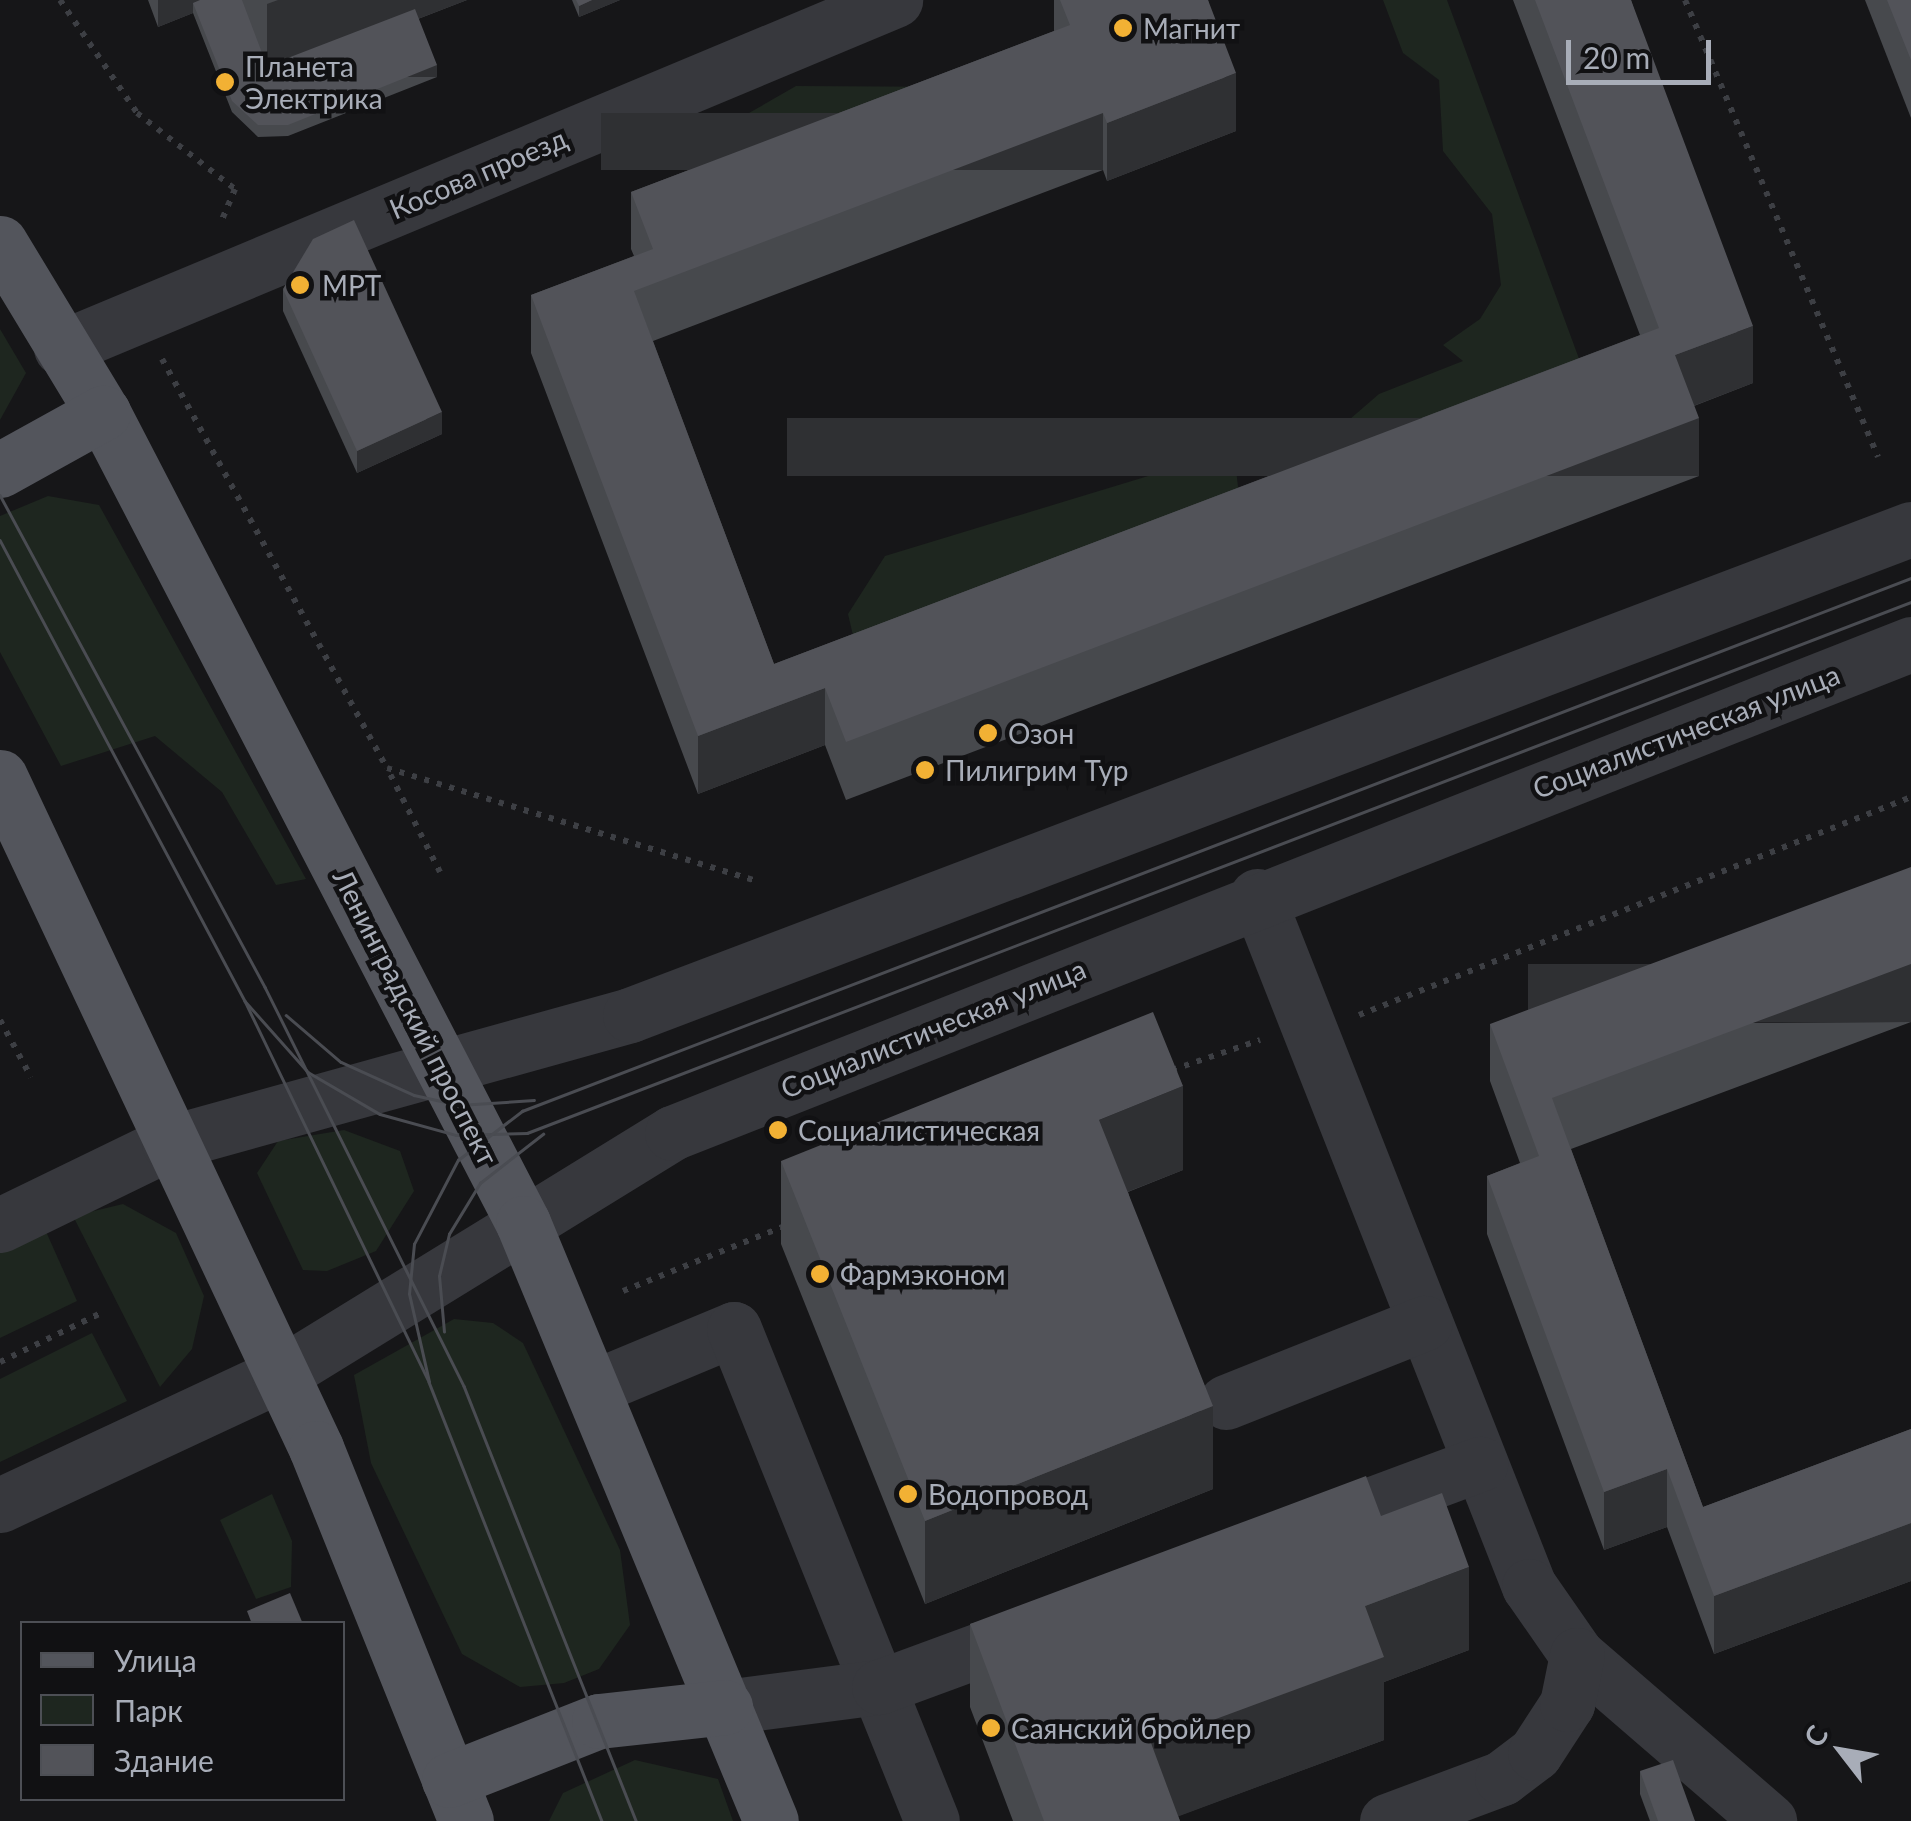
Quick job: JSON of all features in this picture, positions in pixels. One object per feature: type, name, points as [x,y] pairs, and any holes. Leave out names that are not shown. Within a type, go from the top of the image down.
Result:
[{"type":"main road","name":"Ленинградский проспект","points":[[0,243],[103,413],[523,1223],[597,1386],[771,1821]]},
{"type":"main road","points":[[0,470],[103,413]]},
{"type":"main road","points":[[0,777],[279,1375],[457,1800],[599,1721],[725,1707]]},
{"type":"street","name":"Косова проезд","points":[[61,348],[895,0]]},
{"type":"street","points":[[0,1225],[169,1142],[437,1062],[630,1015],[1911,529]]},
{"type":"street","name":"Социалистическая улица","points":[[0,1505],[279,1375],[672,1133],[1257,896],[1911,644]]},
{"type":"street","points":[[1257,896],[1530,1586],[1578,1655],[1768,1821]]},
{"type":"street","points":[[1226,1402],[1425,1323]]},
{"type":"street","points":[[597,1386],[734,1329],[932,1821]]},
{"type":"street","points":[[1252,1548],[1480,1464]]},
{"type":"street","points":[[725,1707],[880,1687],[1085,1611]]},
{"type":"street","points":[[1388,1821],[1502,1778],[1534,1753],[1567,1704],[1578,1655]]},
{"type":"path","points":[[60,0],[137,112],[235,189],[160,362],[387,768],[440,872]]},
{"type":"path","points":[[1685,0],[1878,457]]},
{"type":"path","points":[[387,768],[757,881]]},
{"type":"path","points":[[1156,1077],[1371,1012],[1911,797]]},
{"type":"path","points":[[0,1020],[31,1076]]},
{"type":"path","points":[[622,1291],[792,1224]]},
{"type":"path","points":[[0,1362],[103,1312]]},
{"type":"green space","points":[[1383,0],[1447,0],[1585,375],[1290,491],[1271,464],[1280,442],[1335,432],[1379,394],[1463,361],[1443,345],[1480,319],[1501,285],[1492,214],[1443,151],[1439,80],[1403,53]]},
{"type":"green space","points":[[796,86],[973,87],[745,179],[749,113]]},
{"type":"green space","points":[[0,329],[26,373],[0,420]]},
{"type":"green space","points":[[1168,470],[1236,470],[1241,511],[859,661],[848,614],[885,556]]},
{"type":"green space","points":[[48,496],[99,505],[306,879],[276,885],[222,792],[155,736],[61,766],[0,652],[0,516]]},
{"type":"green space","points":[[344,1130],[400,1151],[414,1191],[376,1251],[327,1271],[303,1270],[257,1173],[278,1141]]},
{"type":"green space","points":[[123,1204],[176,1233],[204,1296],[192,1349],[160,1387],[73,1216]]},
{"type":"green space","points":[[44,1227],[77,1301],[0,1338],[0,1248]]},
{"type":"green space","points":[[454,1319],[493,1323],[523,1343],[620,1550],[630,1625],[599,1669],[564,1683],[520,1687],[462,1654],[371,1463],[354,1375]]},
{"type":"green space","points":[[92,1333],[127,1401],[0,1462],[0,1379]]},
{"type":"green space","points":[[272,1494],[292,1541],[291,1587],[256,1599],[220,1520]]},
{"type":"green space","points":[[635,1760],[718,1779],[733,1821],[549,1821],[563,1793]]},
{"type":"building","points":[[242,0],[267,66],[415,9],[437,65],[288,125],[258,125],[232,101],[193,3]]},
{"type":"building","points":[[1060,0],[1208,0],[1236,73],[1107,123],[1103,113],[634,291],[774,664],[1659,328],[1535,0],[1631,0],[1753,326],[1675,355],[1699,418],[846,742],[825,688],[698,736],[531,295],[653,249],[631,192],[1070,25]]},
{"type":"building","points":[[1887,0],[1911,0],[1911,60]]},
{"type":"building","points":[[354,220],[442,412],[357,451],[283,289],[313,239]]},
{"type":"building","points":[[1911,867],[1911,964],[1552,1098],[1703,1507],[1911,1429],[1911,1523],[1714,1596],[1667,1469],[1604,1492],[1487,1176],[1539,1156],[1490,1024]]},
{"type":"building","points":[[1153,1012],[1183,1086],[1099,1120],[1213,1406],[925,1521],[781,1161]]},
{"type":"building","points":[[1366,1476],[1381,1516],[1442,1493],[1469,1567],[1365,1606],[1384,1657],[1151,1743],[1180,1821],[1044,1821],[970,1624]]},
{"type":"building","points":[[290,1593],[302,1621],[251,1621],[247,1611]]},
{"type":"building","points":[[1673,1760],[1695,1821],[1658,1821],[1640,1771]]},
{"type":"tram line","points":[[0,495],[265,987],[464,1386],[636,1821]]},
{"type":"tram line","points":[[0,540],[245,1001],[429,1382],[602,1821]]},
{"type":"tram line","points":[[429,1382],[409,1294],[414,1244],[458,1160],[522,1111],[1911,578]]},
{"type":"tram line","points":[[245,1001],[308,1072],[380,1114],[456,1135],[527,1133],[1911,602]]},
{"type":"tram line","points":[[286,1015],[341,1062],[414,1095],[459,1105],[534,1100]]},
{"type":"tram line","points":[[444,1332],[439,1276],[449,1234],[480,1183],[543,1134]]},
{"type":"place","name":"Магнит","points":[[1123,28]]},
{"type":"place","name":"Планета Электрика","points":[[225,82]]},
{"type":"place","name":"МРТ","points":[[300,285]]},
{"type":"place","name":"Озон","points":[[988,733]]},
{"type":"place","name":"Пилигрим Тур","points":[[925,770]]},
{"type":"place","name":"Социалистическая","points":[[778,1130]]},
{"type":"place","name":"Фармэконом","points":[[820,1274]]},
{"type":"place","name":"Водопровод","points":[[908,1494]]},
{"type":"place","name":"Саянский бройлер","points":[[991,1728]]}]
